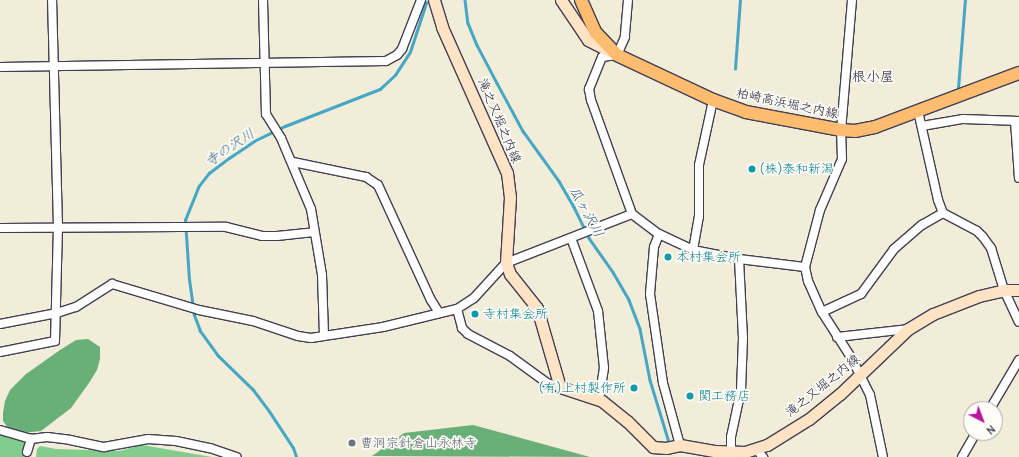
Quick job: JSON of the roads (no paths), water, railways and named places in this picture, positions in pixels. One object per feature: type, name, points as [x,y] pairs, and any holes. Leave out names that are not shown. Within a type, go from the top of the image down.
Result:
[{"type":"main road","name":"滝之又堀之内線","points":[[434,0],[442,27],[507,173],[510,197],[506,263]]},
{"type":"main road","points":[[561,0],[588,40],[617,55]]},
{"type":"main road","name":"柏崎高浜堀之内線","points":[[581,0],[596,33],[617,55],[713,100],[746,112],[842,130],[855,131],[875,127],[1019,73]]},
{"type":"main road","points":[[506,263],[510,274],[537,308],[560,387]]},
{"type":"main road","name":"滝之又堀之内線","points":[[560,387],[599,400],[627,421],[653,447],[666,448],[680,445],[730,454],[744,452],[760,453],[767,445],[809,419],[860,375],[908,329],[933,314],[979,296],[1004,290],[1019,290]]},
{"type":"street","points":[[0,352],[55,340],[57,313],[58,227],[52,66],[52,0]]},
{"type":"street","points":[[263,0],[266,114],[281,138],[292,162],[296,177],[311,209],[322,275],[324,335]]},
{"type":"street","points":[[0,67],[386,61],[392,59],[402,49],[421,0]]},
{"type":"street","points":[[628,0],[625,37],[617,55],[602,56],[589,89],[590,100],[632,214],[659,234],[693,250],[739,259],[804,267]]},
{"type":"street","points":[[852,0],[842,130],[842,159],[820,210],[804,267],[808,281],[822,312],[852,359],[870,395],[882,457]]},
{"type":"street","points":[[693,250],[699,217],[699,165],[713,100]]},
{"type":"street","points":[[918,111],[938,200],[943,213],[977,231],[991,248],[1004,290],[1019,322]]},
{"type":"street","points":[[922,126],[963,119],[1017,121],[1019,178]]},
{"type":"street","points":[[292,162],[366,177],[378,185],[431,300],[439,312]]},
{"type":"street","points":[[822,312],[861,294],[894,249],[922,225],[943,213]]},
{"type":"street","points":[[0,324],[57,313],[76,307],[112,284],[190,308],[253,321],[298,336],[311,338],[383,326],[457,309],[474,298],[506,263],[632,214]]},
{"type":"street","points":[[0,228],[226,227],[262,236],[314,232]]},
{"type":"street","points":[[659,234],[654,247],[650,294],[663,383],[680,445]]},
{"type":"street","points":[[571,238],[598,311],[604,368],[599,400]]},
{"type":"street","points":[[730,454],[731,437],[741,390],[743,353],[743,298],[739,259]]},
{"type":"street","points":[[457,309],[462,328],[468,334],[510,356],[547,383],[560,387]]},
{"type":"street","points":[[837,337],[908,329]]},
{"type":"street","points":[[995,401],[1019,360]]},
{"type":"street","points":[[0,430],[31,439],[47,437],[104,447],[148,439],[176,441],[210,448],[236,457]]},
{"type":"street","points":[[27,452],[31,439]]},
{"type":"street","points":[[962,457],[971,441]]},
{"type":"waterway","name":"瓜ヶ沢川","points":[[465,0],[468,23],[477,45],[523,131],[559,181],[589,238],[613,272],[629,300],[640,329],[650,380],[669,442]]},
{"type":"waterway","points":[[735,69],[740,0]]},
{"type":"waterway","points":[[958,88],[965,0]]},
{"type":"waterway","name":"寺の沢川","points":[[296,457],[293,448],[253,390],[218,356],[200,331],[194,315],[189,280],[185,220],[198,187],[209,173],[254,141],[285,126],[380,89],[395,75],[410,52],[426,3]]},
{"type":"place","name":"(株)泰和新潟","points":[[752,169]]},
{"type":"place","name":"本村集会所","points":[[668,257]]},
{"type":"place","name":"寺村集会所","points":[[475,314]]},
{"type":"place","name":"(有)上村製作所","points":[[634,388]]},
{"type":"place","name":"関工務店","points":[[690,396]]},
{"type":"place","name":"曹洞宗針倉山永林寺","points":[[352,443]]},
{"type":"district","name":"根小屋","points":[[873,77]]}]
